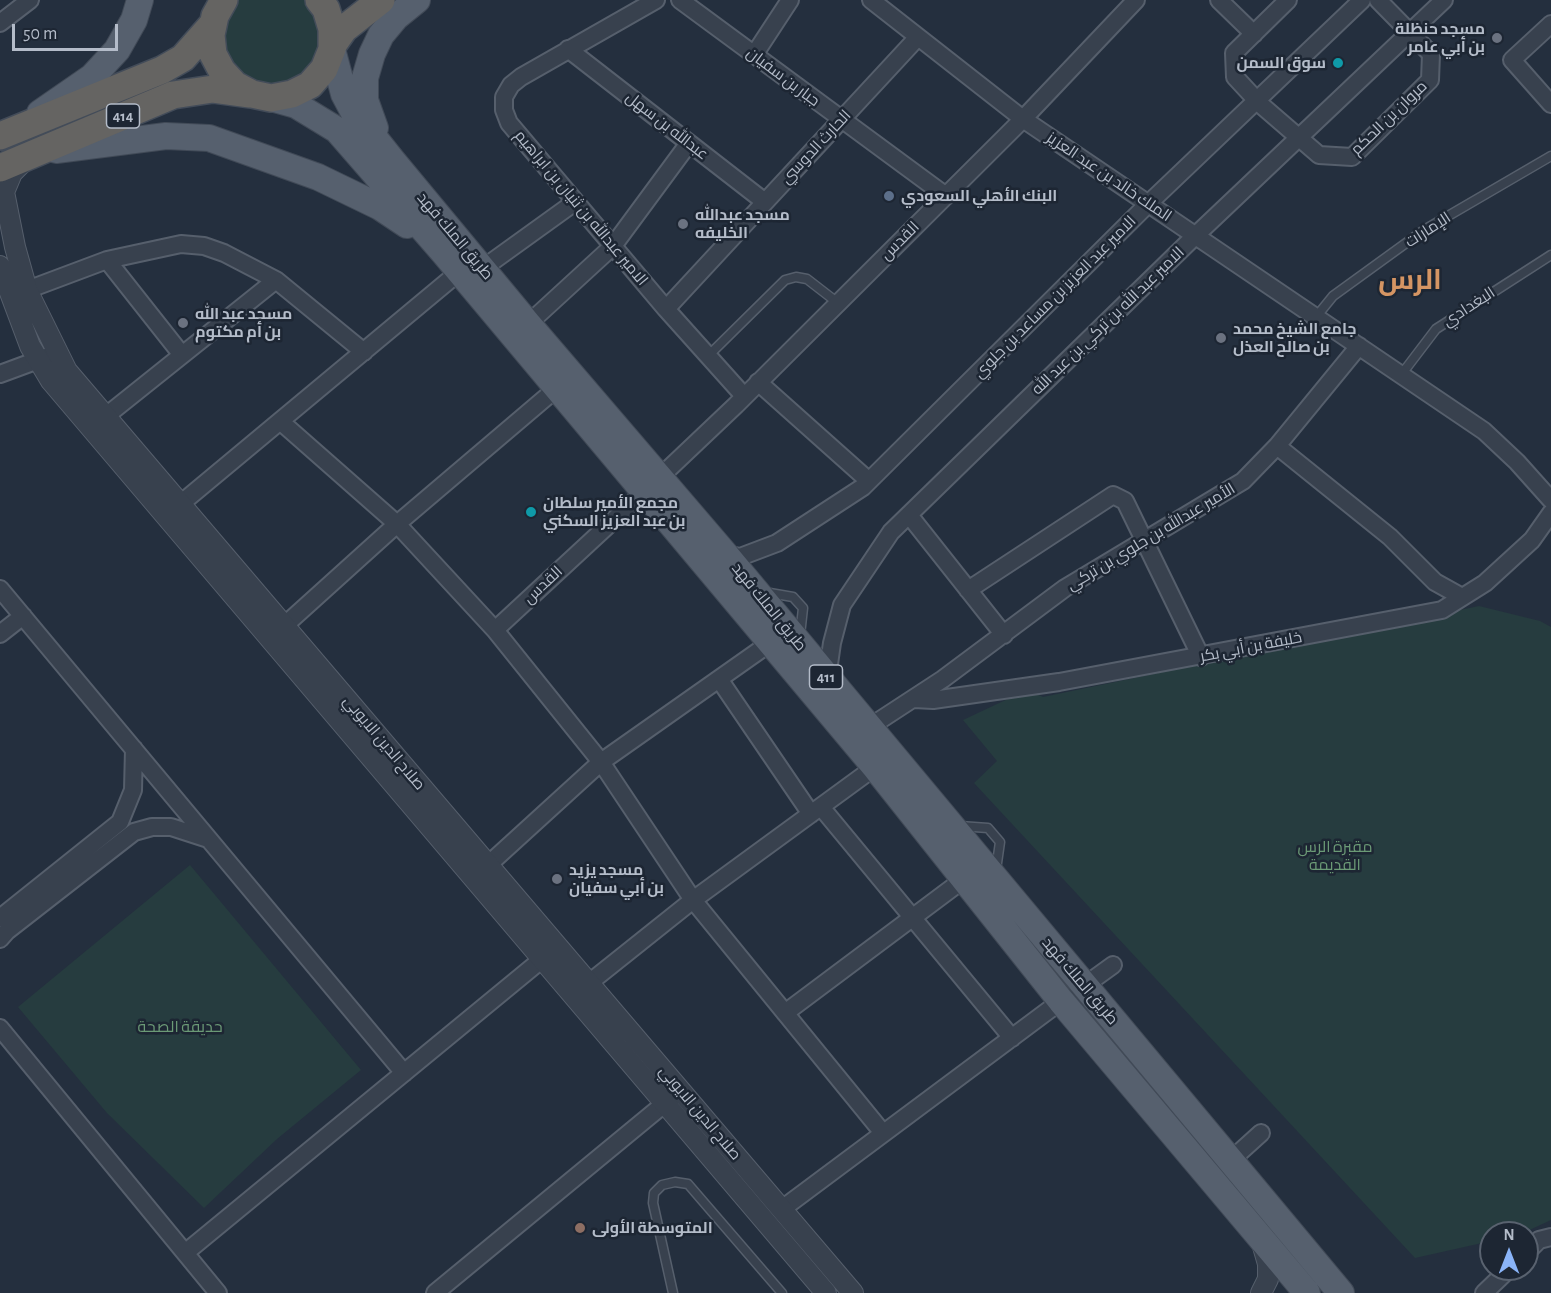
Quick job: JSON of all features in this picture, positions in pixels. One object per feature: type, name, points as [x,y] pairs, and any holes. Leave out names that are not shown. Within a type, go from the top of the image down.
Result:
[{"type":"highway","points":[[319,0],[326,9],[332,28],[332,48]]},
{"type":"highway","points":[[216,10],[211,35],[213,54],[222,71],[235,85],[261,96],[292,94],[310,84],[324,69],[332,48],[344,29],[381,0]]},
{"type":"highway","name":"414","points":[[8,133],[150,75],[183,58],[216,10]]},
{"type":"highway","points":[[150,75],[160,79],[165,87],[161,100]]},
{"type":"highway","name":"414","points":[[0,168],[173,95],[203,90],[261,96]]},
{"type":"main road","points":[[8,133],[92,77],[117,50],[134,20],[140,0]]},
{"type":"main road","points":[[392,160],[370,119],[365,100],[365,78],[372,54],[381,35],[396,17],[417,0]]},
{"type":"main road","name":"طريق الملك فهد","points":[[332,48],[344,94],[353,111],[392,160],[462,264],[556,388],[651,485],[725,554],[950,826],[975,874],[1061,1001],[1307,1293]]},
{"type":"main road","name":"طريق الملك فهد","points":[[261,96],[296,105],[337,130],[462,264],[528,324],[770,643],[874,767],[1084,986],[1341,1293]]},
{"type":"main road","points":[[32,155],[166,136],[208,138],[318,177],[380,207],[462,264]]},
{"type":"street","points":[[0,23],[30,0]]},
{"type":"street","name":"الامير عبدالله بن ثنيان بن ابراهيم","points":[[656,0],[511,84],[504,97],[509,123],[666,309],[744,396]]},
{"type":"street","name":"جبار بن سفيان","points":[[680,0],[946,196]]},
{"type":"street","points":[[754,55],[790,0]]},
{"type":"street","name":"القدس","points":[[495,630],[744,396],[1023,119],[1136,0]]},
{"type":"street","points":[[1219,0],[1254,34]]},
{"type":"street","name":"مروان بن الحكم","points":[[1288,0],[1234,53],[1235,77],[1258,99],[1260,104],[1319,155],[1352,157],[1430,80],[1431,54],[1378,0]]},
{"type":"street","name":"الامير عبد العزيز بن مساعد بن جلوي","points":[[725,554],[740,557],[777,543],[838,505],[869,481],[1148,204],[1362,0]]},
{"type":"street","name":"الامير عبد الله بن تركي بن عبد الله","points":[[827,678],[831,644],[849,592],[891,532],[1196,236],[1444,0]]},
{"type":"street","name":"الملك خالد بن عبد العزيز","points":[[877,2],[1023,119],[1484,431],[1517,462],[1551,500]]},
{"type":"street","points":[[1548,31],[1512,60],[1551,105]]},
{"type":"street","name":"الحارث الدوسي","points":[[666,309],[918,37]]},
{"type":"street","name":"عبدالله بن سهل","points":[[568,50],[765,202]]},
{"type":"street","points":[[528,324],[613,246],[689,143]]},
{"type":"street","name":"صلاح الدين الايوبي","points":[[32,155],[12,173],[4,192],[15,247],[47,356],[51,381],[284,626],[853,1293]]},
{"type":"street","points":[[174,510],[364,351],[462,264],[575,202]]},
{"type":"street","points":[[27,290],[107,260],[182,244],[204,246],[224,253],[276,280],[364,351]]},
{"type":"street","points":[[107,260],[182,355]]},
{"type":"street","name":"صلاح الدين الايوبي","points":[[0,266],[13,307],[47,356],[67,371],[106,416],[174,510],[542,959],[826,1293]]},
{"type":"street","points":[[106,416],[276,280]]},
{"type":"street","name":"الأمير عبدالله بن جلوي بن تركي","points":[[1004,635],[1065,588],[1243,481],[1277,446],[1359,346]]},
{"type":"street","points":[[0,374],[47,356]]},
{"type":"street","points":[[758,382],[869,481]]},
{"type":"street","points":[[284,626],[397,524],[556,388]]},
{"type":"street","points":[[280,421],[397,524],[495,630],[601,762],[693,900],[883,1133]]},
{"type":"street","points":[[1277,446],[1390,537],[1434,582],[1462,597]]},
{"type":"street","points":[[968,590],[1113,495],[1125,501],[1201,657]]},
{"type":"street","name":"خليفة بن أبي بكر","points":[[914,699],[933,700],[1048,684],[1442,610],[1485,584],[1532,540],[1551,513]]},
{"type":"street","points":[[868,728],[914,699],[1004,635],[909,515]]},
{"type":"street","points":[[0,588],[404,1073]]},
{"type":"street","points":[[0,634],[23,616]]},
{"type":"street","points":[[488,865],[601,762],[770,643]]},
{"type":"street","points":[[719,679],[816,810],[912,918],[1012,1038]]},
{"type":"street","points":[[0,918],[120,822],[133,790],[134,749]]},
{"type":"street","points":[[589,983],[693,900],[874,767]]},
{"type":"street","points":[[0,939],[7,931],[134,832],[152,827],[171,827],[209,839]]},
{"type":"street","points":[[785,1013],[975,874]]},
{"type":"street","points":[[185,1253],[558,947]]},
{"type":"street","points":[[1084,986],[1113,965]]},
{"type":"street","points":[[782,1209],[1061,1001]]},
{"type":"street","points":[[0,1028],[218,1293]]},
{"type":"street","points":[[435,1293],[681,1090]]},
{"type":"street","points":[[1230,1161],[1261,1133]]},
{"type":"street","points":[[1260,1238],[1268,1264],[1269,1279],[1261,1293]]},
{"type":"street","points":[[1484,1293],[1496,1281]]},
{"type":"lane","name":"الإمارات","points":[[1316,317],[1333,296],[1424,230],[1551,156]]},
{"type":"lane","name":"البغدادي","points":[[1401,375],[1436,329],[1551,255]]},
{"type":"lane","points":[[708,356],[785,280],[796,277],[807,279],[838,303]]},
{"type":"lane","points":[[673,1293],[653,1203],[654,1193],[662,1185],[675,1182],[688,1184],[782,1293]]},
{"type":"green space","points":[[231,0],[313,0],[324,52],[297,86],[251,88],[222,62],[222,15]]},
{"type":"green space","name":"مقبرة الرس القديمة","points":[[1479,606],[1540,621],[1551,627],[1551,1220],[1539,1226],[1539,1221],[1479,1221],[1479,1244],[1415,1258],[974,783],[997,761],[963,720],[1012,697],[1032,692],[1043,697]]},
{"type":"green space","name":"حديقة الصحة","points":[[190,865],[361,1070],[277,1139],[204,1208],[107,1113],[18,1007]]},
{"type":"place","name":"مسجد حنظلة بن أبي عامر","points":[[1497,38]]},
{"type":"place","name":"سوق السمن","points":[[1338,63]]},
{"type":"place","name":"البنك الأهلي السعودي","points":[[889,196]]},
{"type":"place","name":"مسجد عبدالله الخليفه","points":[[683,224]]},
{"type":"place","name":"مسجد عبد الله بن أم مكتوم","points":[[183,323]]},
{"type":"place","name":"جامع الشيخ محمد بن صالح العذل","points":[[1221,338]]},
{"type":"place","name":"مجمع الأمير سلطان بن عبد العزيز السكني","points":[[531,512]]},
{"type":"place","name":"مسجد يزيد بن أبي سفيان","points":[[557,879]]},
{"type":"place","name":"المتوسطة الأولى","points":[[580,1228]]},
{"type":"district","name":"الرس","points":[[1410,281]]}]
